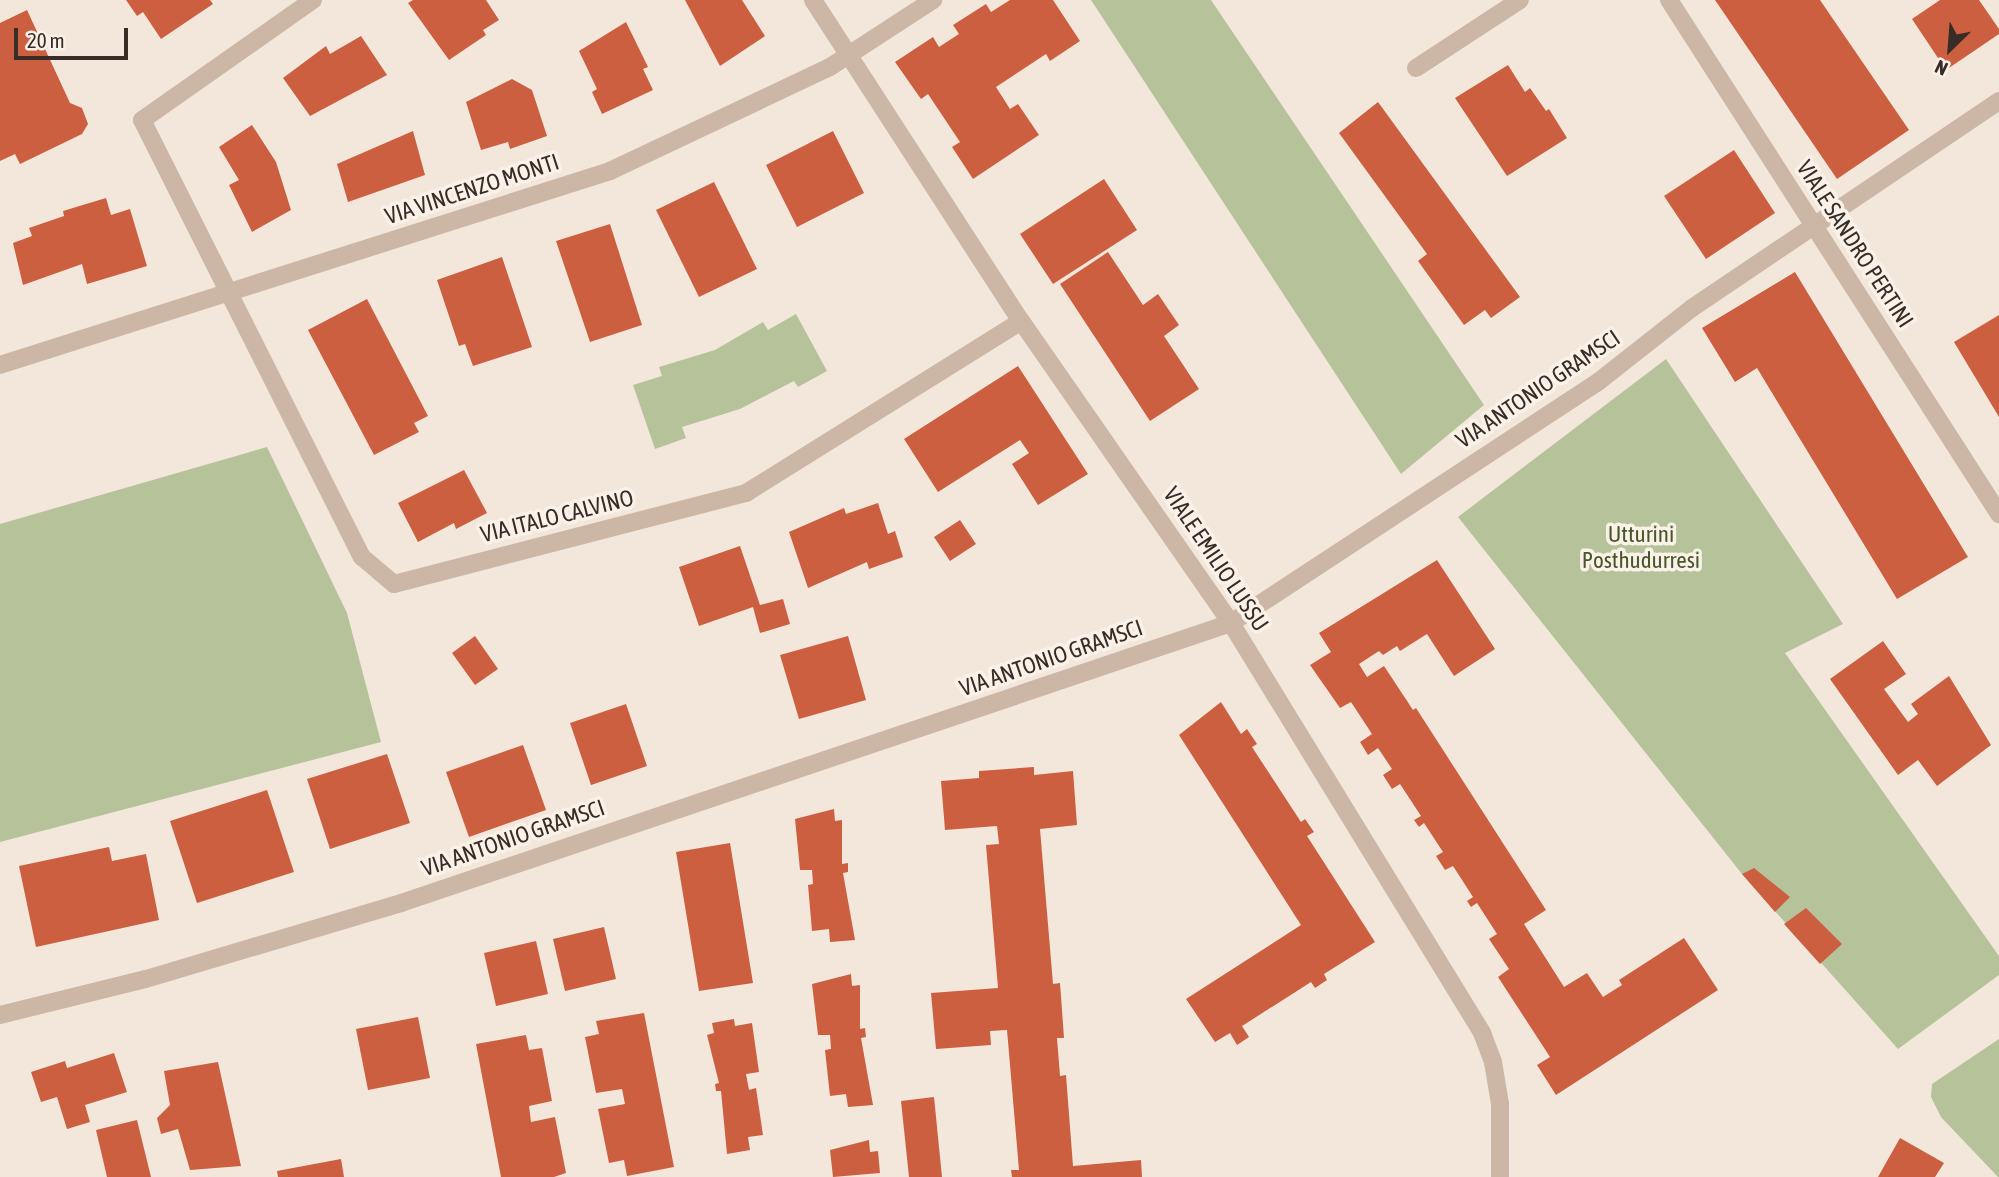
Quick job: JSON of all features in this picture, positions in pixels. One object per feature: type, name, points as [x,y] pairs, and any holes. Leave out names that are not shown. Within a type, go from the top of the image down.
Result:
[{"type":"street","points":[[229,292],[142,120],[313,0]]},
{"type":"street","name":"VIALE EMILIO LUSSU","points":[[813,0],[1021,321],[1231,623],[1482,1033],[1493,1062],[1500,1104],[1500,1177]]},
{"type":"street","name":"VIA VINCENZO MONTI","points":[[0,365],[610,171],[849,55],[933,0]]},
{"type":"street","points":[[1416,68],[1520,0]]},
{"type":"street","name":"VIALE SANDRO PERTINI","points":[[1670,0],[1999,514]]},
{"type":"street","name":"VIA ANTONIO GRAMSCI","points":[[0,1015],[146,979],[401,903],[1231,623],[1598,383],[1692,308],[1999,101]]},
{"type":"street","name":"VIA ITALO CALVINO","points":[[229,292],[362,557],[394,583],[746,493],[1021,321]]},
{"type":"green space","points":[[1091,0],[1211,0],[1484,405],[1401,474]]},
{"type":"green space","points":[[796,314],[827,371],[798,387],[794,381],[740,409],[682,427],[686,438],[655,449],[633,385],[662,376],[659,367],[715,350],[763,322],[768,330]]},
{"type":"green space","name":"Utturini Posthudurresi","points":[[1666,359],[1843,624],[1785,653],[1999,956],[1999,975],[1898,1049],[1742,874],[1458,517]]},
{"type":"green space","points":[[267,447],[347,613],[381,742],[0,842],[0,524]]},
{"type":"green space","points":[[1999,1039],[1998,1177],[1941,1117],[1931,1097],[1932,1084]]},
{"type":"building","points":[[126,0],[210,0],[213,4],[161,39],[143,12],[137,16]]},
{"type":"building","points":[[413,0],[486,0],[499,20],[483,30],[486,35],[449,60],[408,3]]},
{"type":"building","points":[[685,0],[742,0],[765,36],[720,66]]},
{"type":"building","points":[[1010,0],[1053,0],[1080,41],[1050,61],[1046,54],[996,87],[1010,109],[1018,104],[1039,135],[973,179],[952,147],[960,142],[928,94],[921,99],[895,62],[933,37],[939,47],[959,34],[953,25],[986,4],[991,12]]},
{"type":"building","points":[[1715,0],[1820,0],[1909,130],[1837,179]]},
{"type":"building","points":[[1940,0],[1979,0],[1999,29],[1999,34],[1946,70],[1912,19]]},
{"type":"building","points":[[27,10],[70,103],[82,108],[88,124],[82,134],[20,164],[15,154],[0,161],[0,23]]},
{"type":"building","points":[[626,22],[648,67],[643,69],[653,90],[602,114],[592,92],[597,89],[579,51]]},
{"type":"building","points":[[361,36],[387,75],[310,116],[283,78],[326,46],[330,54]]},
{"type":"building","points":[[1508,65],[1525,92],[1530,88],[1546,111],[1549,109],[1567,138],[1507,176],[1455,98]]},
{"type":"building","points":[[512,79],[532,90],[547,136],[510,149],[508,142],[481,150],[466,102]]},
{"type":"building","points":[[1378,102],[1520,297],[1491,318],[1485,310],[1464,325],[1418,261],[1427,254],[1339,133]]},
{"type":"building","points":[[252,125],[276,162],[291,210],[252,232],[229,185],[239,180],[219,147]]},
{"type":"building","points":[[413,131],[425,175],[348,202],[337,164]]},
{"type":"building","points":[[833,131],[864,193],[797,227],[766,165]]},
{"type":"building","points":[[1734,150],[1775,213],[1706,259],[1664,196]]},
{"type":"building","points":[[1104,179],[1137,230],[1053,284],[1020,234]]},
{"type":"building","points":[[714,182],[757,269],[699,297],[656,210]]},
{"type":"building","points":[[106,198],[111,215],[130,209],[147,266],[87,284],[82,264],[23,285],[13,243],[32,236],[29,228],[64,216],[63,211]]},
{"type":"building","points":[[610,224],[642,325],[590,342],[556,241]]},
{"type":"building","points":[[1108,252],[1143,305],[1158,294],[1179,325],[1164,336],[1199,389],[1150,421],[1060,284]]},
{"type":"building","points":[[502,257],[532,347],[473,366],[465,344],[459,346],[437,280]]},
{"type":"building","points":[[1795,272],[1968,557],[1897,599],[1757,368],[1735,382],[1702,328]]},
{"type":"building","points":[[367,299],[428,416],[414,423],[419,432],[374,455],[308,330]]},
{"type":"building","points":[[1999,315],[1999,417],[1954,342]]},
{"type":"building","points":[[1018,366],[1088,474],[1038,505],[1012,464],[1029,453],[1020,440],[938,492],[904,439]]},
{"type":"building","points":[[464,470],[487,513],[456,529],[454,523],[418,542],[398,503]]},
{"type":"building","points":[[878,503],[888,534],[895,531],[903,557],[869,569],[867,562],[808,588],[789,532],[844,508],[846,514]]},
{"type":"building","points":[[960,520],[976,544],[950,561],[934,537]]},
{"type":"building","points":[[740,546],[760,605],[783,599],[790,624],[760,633],[753,607],[699,626],[679,567]]},
{"type":"building","points":[[1437,560],[1495,649],[1454,676],[1427,634],[1400,651],[1397,646],[1383,655],[1379,651],[1359,664],[1367,677],[1384,666],[1413,710],[1416,708],[1546,910],[1524,924],[1564,987],[1587,973],[1603,997],[1622,985],[1619,980],[1684,938],[1718,990],[1556,1095],[1537,1065],[1550,1057],[1498,977],[1509,969],[1489,939],[1497,934],[1477,903],[1471,907],[1467,901],[1473,897],[1453,866],[1445,870],[1436,856],[1443,852],[1424,823],[1419,827],[1414,820],[1421,816],[1400,784],[1392,789],[1383,775],[1392,769],[1378,748],[1368,755],[1360,742],[1372,734],[1351,702],[1340,708],[1310,665],[1331,652],[1319,633]]},
{"type":"building","points":[[475,636],[498,669],[475,685],[452,653]]},
{"type":"building","points":[[848,636],[866,700],[799,719],[780,655]]},
{"type":"building","points":[[1883,641],[1906,674],[1884,689],[1908,722],[1918,714],[1911,704],[1949,676],[1991,745],[1937,786],[1918,760],[1898,775],[1830,679]]},
{"type":"building","points":[[1221,702],[1241,734],[1247,729],[1257,744],[1252,747],[1301,822],[1305,819],[1314,832],[1307,836],[1375,942],[1324,974],[1327,980],[1315,988],[1311,982],[1242,1026],[1249,1037],[1237,1045],[1230,1033],[1215,1042],[1186,999],[1301,925],[1179,735]]},
{"type":"building","points":[[626,704],[647,766],[591,785],[570,723]]},
{"type":"building","points":[[523,745],[546,810],[469,837],[446,772]]},
{"type":"building","points":[[387,754],[410,823],[330,849],[307,779]]},
{"type":"building","points":[[1034,767],[1034,775],[1073,771],[1077,825],[1040,829],[1053,984],[1060,983],[1064,1038],[1057,1038],[1060,1076],[1066,1075],[1073,1166],[1141,1160],[1142,1177],[1012,1177],[1011,1170],[1019,1170],[1007,1030],[990,1031],[991,1045],[936,1049],[931,993],[998,988],[986,845],[999,844],[997,826],[945,830],[941,781],[979,778],[979,771]]},
{"type":"building","points":[[267,790],[294,872],[197,903],[170,821]]},
{"type":"building","points":[[834,809],[835,821],[842,820],[842,864],[848,863],[848,872],[843,873],[855,940],[830,942],[829,929],[812,931],[808,885],[813,884],[812,870],[800,870],[795,819]]},
{"type":"building","points":[[730,843],[753,983],[699,991],[676,852]]},
{"type":"building","points":[[109,847],[112,861],[146,854],[159,920],[36,947],[19,866]]},
{"type":"building","points":[[1754,868],[1790,897],[1775,912],[1742,874]]},
{"type":"building","points":[[1806,908],[1842,944],[1820,964],[1784,924]]},
{"type":"building","points":[[604,927],[616,979],[565,991],[553,939]]},
{"type":"building","points":[[536,941],[548,994],[496,1006],[484,953]]},
{"type":"building","points":[[851,974],[852,986],[860,985],[860,1029],[865,1028],[866,1037],[861,1038],[873,1105],[848,1107],[846,1094],[830,1096],[825,1050],[831,1049],[830,1035],[818,1035],[812,984]]},
{"type":"building","points":[[644,1013],[674,1167],[627,1176],[624,1160],[609,1163],[598,1109],[625,1104],[622,1089],[596,1093],[585,1037],[599,1034],[596,1021]]},
{"type":"building","points":[[418,1017],[430,1078],[368,1090],[356,1029]]},
{"type":"building","points":[[734,1019],[735,1026],[752,1023],[759,1072],[746,1074],[749,1090],[756,1088],[763,1135],[748,1137],[750,1150],[727,1154],[721,1091],[716,1091],[715,1084],[719,1083],[707,1035],[714,1033],[712,1023]]},
{"type":"building","points":[[526,1035],[529,1050],[542,1048],[552,1101],[529,1106],[531,1122],[555,1117],[566,1173],[554,1177],[501,1177],[476,1044]]},
{"type":"building","points":[[114,1053],[127,1092],[85,1105],[90,1122],[67,1129],[57,1097],[41,1102],[31,1072],[65,1061],[67,1068]]},
{"type":"building","points":[[218,1062],[241,1166],[190,1170],[178,1129],[161,1134],[157,1118],[170,1105],[164,1071]]},
{"type":"building","points":[[934,1097],[942,1177],[909,1177],[901,1101]]},
{"type":"building","points":[[137,1120],[151,1177],[107,1177],[96,1130]]},
{"type":"building","points":[[1900,1138],[1944,1163],[1935,1177],[1878,1177]]},
{"type":"building","points":[[869,1140],[870,1152],[878,1151],[880,1173],[833,1177],[830,1150]]},
{"type":"building","points":[[341,1159],[344,1177],[278,1177],[277,1171]]}]
